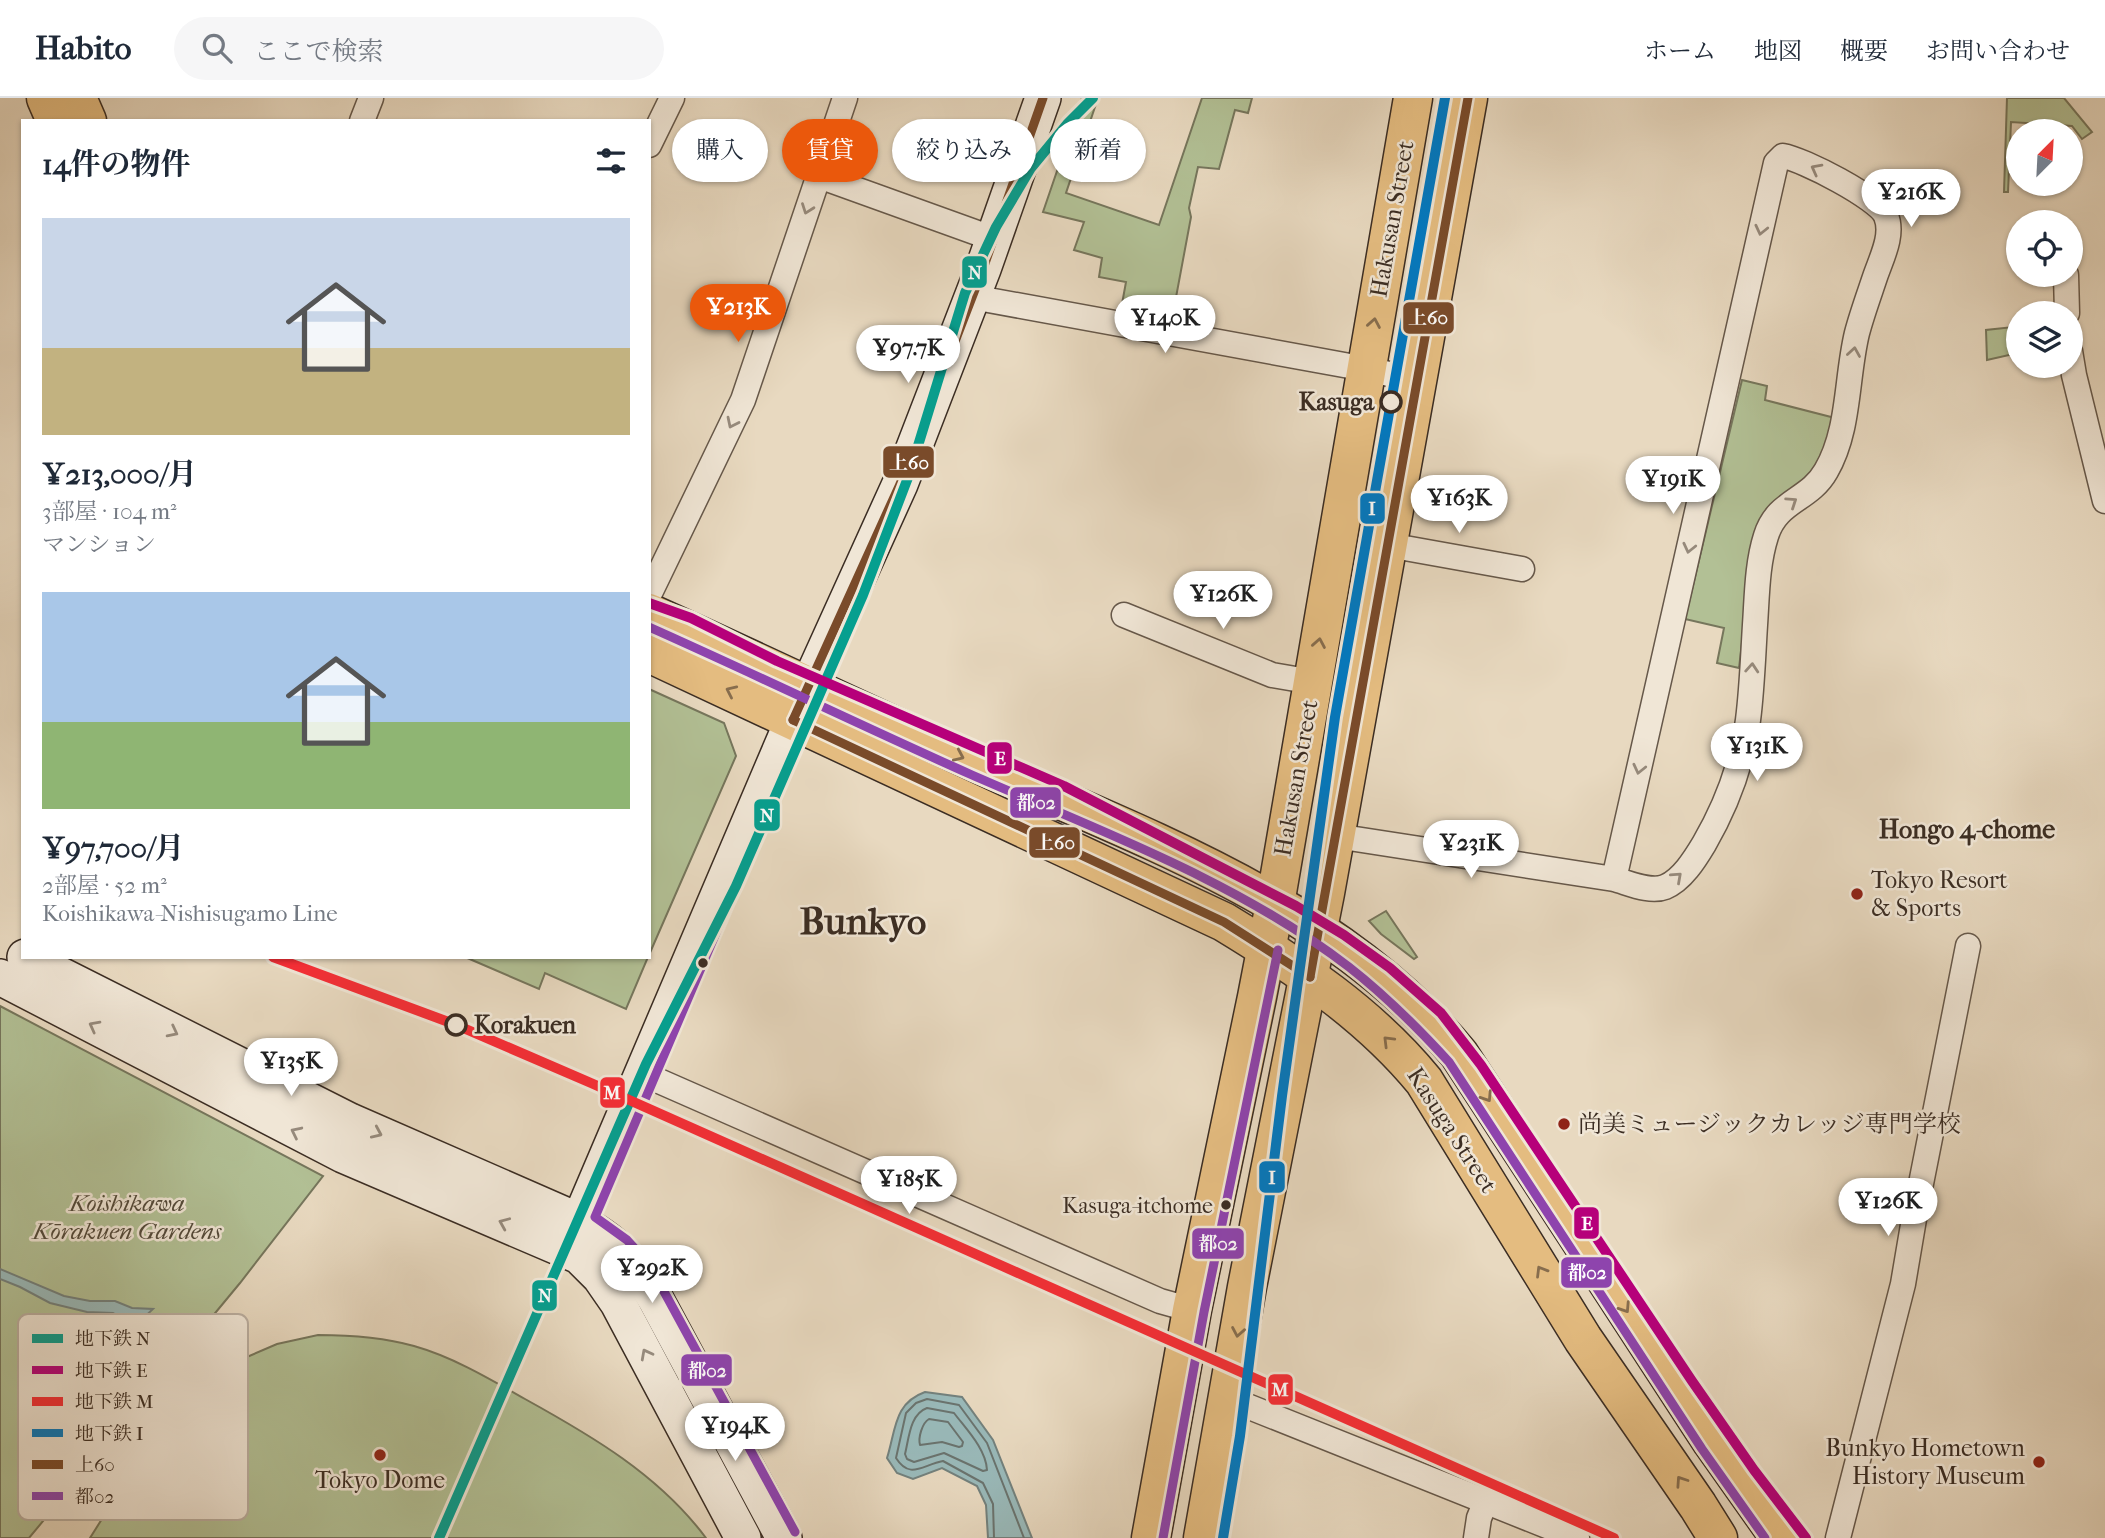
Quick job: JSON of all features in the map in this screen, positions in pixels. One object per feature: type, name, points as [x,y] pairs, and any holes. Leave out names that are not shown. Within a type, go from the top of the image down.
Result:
[{"type":"main road","points":[[46,98],[55,119]]},
{"type":"main road","points":[[77,98],[86,119]]},
{"type":"main road","points":[[743,1538],[618,1303],[591,1266],[579,1256],[573,1236],[801,703],[900,484],[994,239],[1043,98]]},
{"type":"main road","name":"Hakusan Street","points":[[1151,1538],[1192,1310],[1275,904],[1413,98]]},
{"type":"main road","name":"Hakusan Street","points":[[1203,1538],[1254,1248],[1336,836],[1468,98]]},
{"type":"main road","name":"Kasuga Street","points":[[651,613],[801,703],[1224,922],[1310,977],[1354,1010],[1403,1056],[1424,1081],[1583,1339],[1718,1538]]},
{"type":"main road","name":"Kasuga Street","points":[[651,654],[801,703],[1210,868],[1275,904],[1363,962],[1401,992],[1434,1024],[1459,1054],[1712,1442],[1780,1538]]},
{"type":"main road","points":[[0,947],[21,956]]},
{"type":"main road","points":[[28,959],[573,1236]]},
{"type":"main road","points":[[0,977],[343,1155],[573,1236],[613,1243],[639,1271],[784,1538]]},
{"type":"street","points":[[363,119],[371,98]]},
{"type":"street","points":[[651,141],[672,98]]},
{"type":"street","points":[[838,119],[845,98]]},
{"type":"street","points":[[1336,836],[1614,879],[1653,889],[1666,887],[1681,876],[1697,855],[1715,824],[1736,774],[1748,722],[1759,566],[1765,537],[1775,515],[1811,489],[1825,473],[1833,457],[1841,432],[1857,332],[1888,237],[1888,219],[1876,204],[1851,187],[1795,158],[1783,156],[1776,163],[1614,879]]},
{"type":"street","points":[[651,591],[743,400],[817,182]]},
{"type":"street","points":[[836,182],[994,239]]},
{"type":"street","points":[[972,297],[1417,380]]},
{"type":"street","points":[[2075,378],[2105,501]]},
{"type":"street","points":[[1388,545],[1522,569]]},
{"type":"street","points":[[1124,615],[1272,675],[1312,682]]},
{"type":"street","points":[[1838,1538],[1903,1284],[1968,946]]},
{"type":"street","points":[[643,1074],[1160,1301],[1192,1310]]},
{"type":"street","points":[[1227,1398],[1577,1538]]},
{"type":"street","points":[[1476,1538],[1479,1518],[1486,1501]]},
{"type":"green space","points":[[1082,98],[1098,98],[1091,119],[1075,119]]},
{"type":"green space","points":[[1202,98],[1252,98],[1248,113],[1235,110],[1219,169],[1198,167],[1171,324],[1120,315],[1126,282],[1099,277],[1102,258],[1074,250],[1084,222],[1043,212],[1053,182],[1070,182],[1066,193],[1159,225]]},
{"type":"green space","points":[[2007,98],[2064,98],[2081,119],[2006,119]]},
{"type":"green space","points":[[2083,121],[2092,132],[2083,138]]},
{"type":"green space","points":[[2006,129],[2006,192],[2004,192]]},
{"type":"green space","points":[[2006,328],[2006,356],[1987,360],[1986,330]]},
{"type":"green space","points":[[1742,380],[1767,386],[1765,400],[1835,418],[1821,461],[1801,483],[1748,591],[1739,668],[1717,663],[1724,628],[1685,619]]},
{"type":"green space","points":[[651,690],[724,723],[736,756],[651,950]]},
{"type":"green space","points":[[1386,911],[1417,957],[1414,959],[1381,934],[1369,921]]},
{"type":"green space","points":[[470,959],[647,959],[626,1009],[545,973],[539,989]]},
{"type":"green space","name":"Koishikawa Kōrakuen Gardens","points":[[0,1006],[323,1176],[214,1314],[18,1314],[18,1520],[44,1520],[29,1538],[0,1538]]},
{"type":"green space","name":"Tokyo Dome","points":[[318,1335],[342,1335],[402,1343],[443,1356],[575,1427],[623,1459],[667,1495],[706,1538],[90,1538],[101,1520],[248,1520],[248,1357],[277,1344]]},
{"type":"water","points":[[0,1269],[64,1296],[90,1301],[115,1301],[132,1308],[153,1309],[148,1314],[87,1312],[50,1303],[0,1279]]},
{"type":"water","points":[[925,1392],[962,1397],[993,1440],[1032,1538],[988,1538],[986,1505],[977,1486],[942,1468],[913,1479],[897,1473],[887,1458],[898,1418],[907,1403]]},
{"type":"metro line","name":"N","points":[[439,1538],[646,1064],[736,886],[863,595],[909,475],[965,293],[996,227],[1031,168],[1068,123],[1093,98]]},
{"type":"metro line","name":"I","points":[[1223,1538],[1240,1436],[1282,1096],[1335,717],[1445,98]]},
{"type":"metro line","name":"E","points":[[651,604],[691,618],[777,661],[1064,786],[1296,906],[1344,935],[1390,968],[1441,1013],[1481,1065],[1692,1381],[1754,1470],[1806,1538]]},
{"type":"metro line","name":"M","points":[[278,959],[454,1024],[591,1083],[1614,1538]]},
{"type":"transit line","name":"上60","points":[[793,720],[900,484],[983,269],[1043,98]]},
{"type":"transit line","name":"上60","points":[[1310,977],[1468,98]]},
{"type":"transit line","name":"都02","points":[[651,628],[1214,883],[1306,936],[1363,978],[1449,1062],[1702,1449],[1765,1538]]},
{"type":"transit line","name":"都02","points":[[795,1532],[649,1264],[627,1240],[595,1217],[819,691]]},
{"type":"transit line","name":"上60","points":[[793,720],[1224,922],[1310,977]]},
{"type":"transit line","name":"都02","points":[[1163,1538],[1204,1312],[1278,950]]},
{"type":"place","name":"Kasuga","points":[[1391,402]]},
{"type":"place","name":"Tokyo Resort & Sports","points":[[1857,894]]},
{"type":"place","name":"Korakuen","points":[[456,1025]]},
{"type":"place","name":"尚美ミュージックカレッジ専門学校","points":[[1564,1124]]},
{"type":"place","name":"Kasuga-itchome","points":[[1226,1205]]},
{"type":"place","name":"Tokyo Dome","points":[[380,1455]]},
{"type":"place","name":"Bunkyo Hometown History Museum","points":[[2039,1462]]},
{"type":"district","name":"Hongo 4-chome","points":[[1967,829]]},
{"type":"district","name":"Bunkyo","points":[[863,921]]}]
